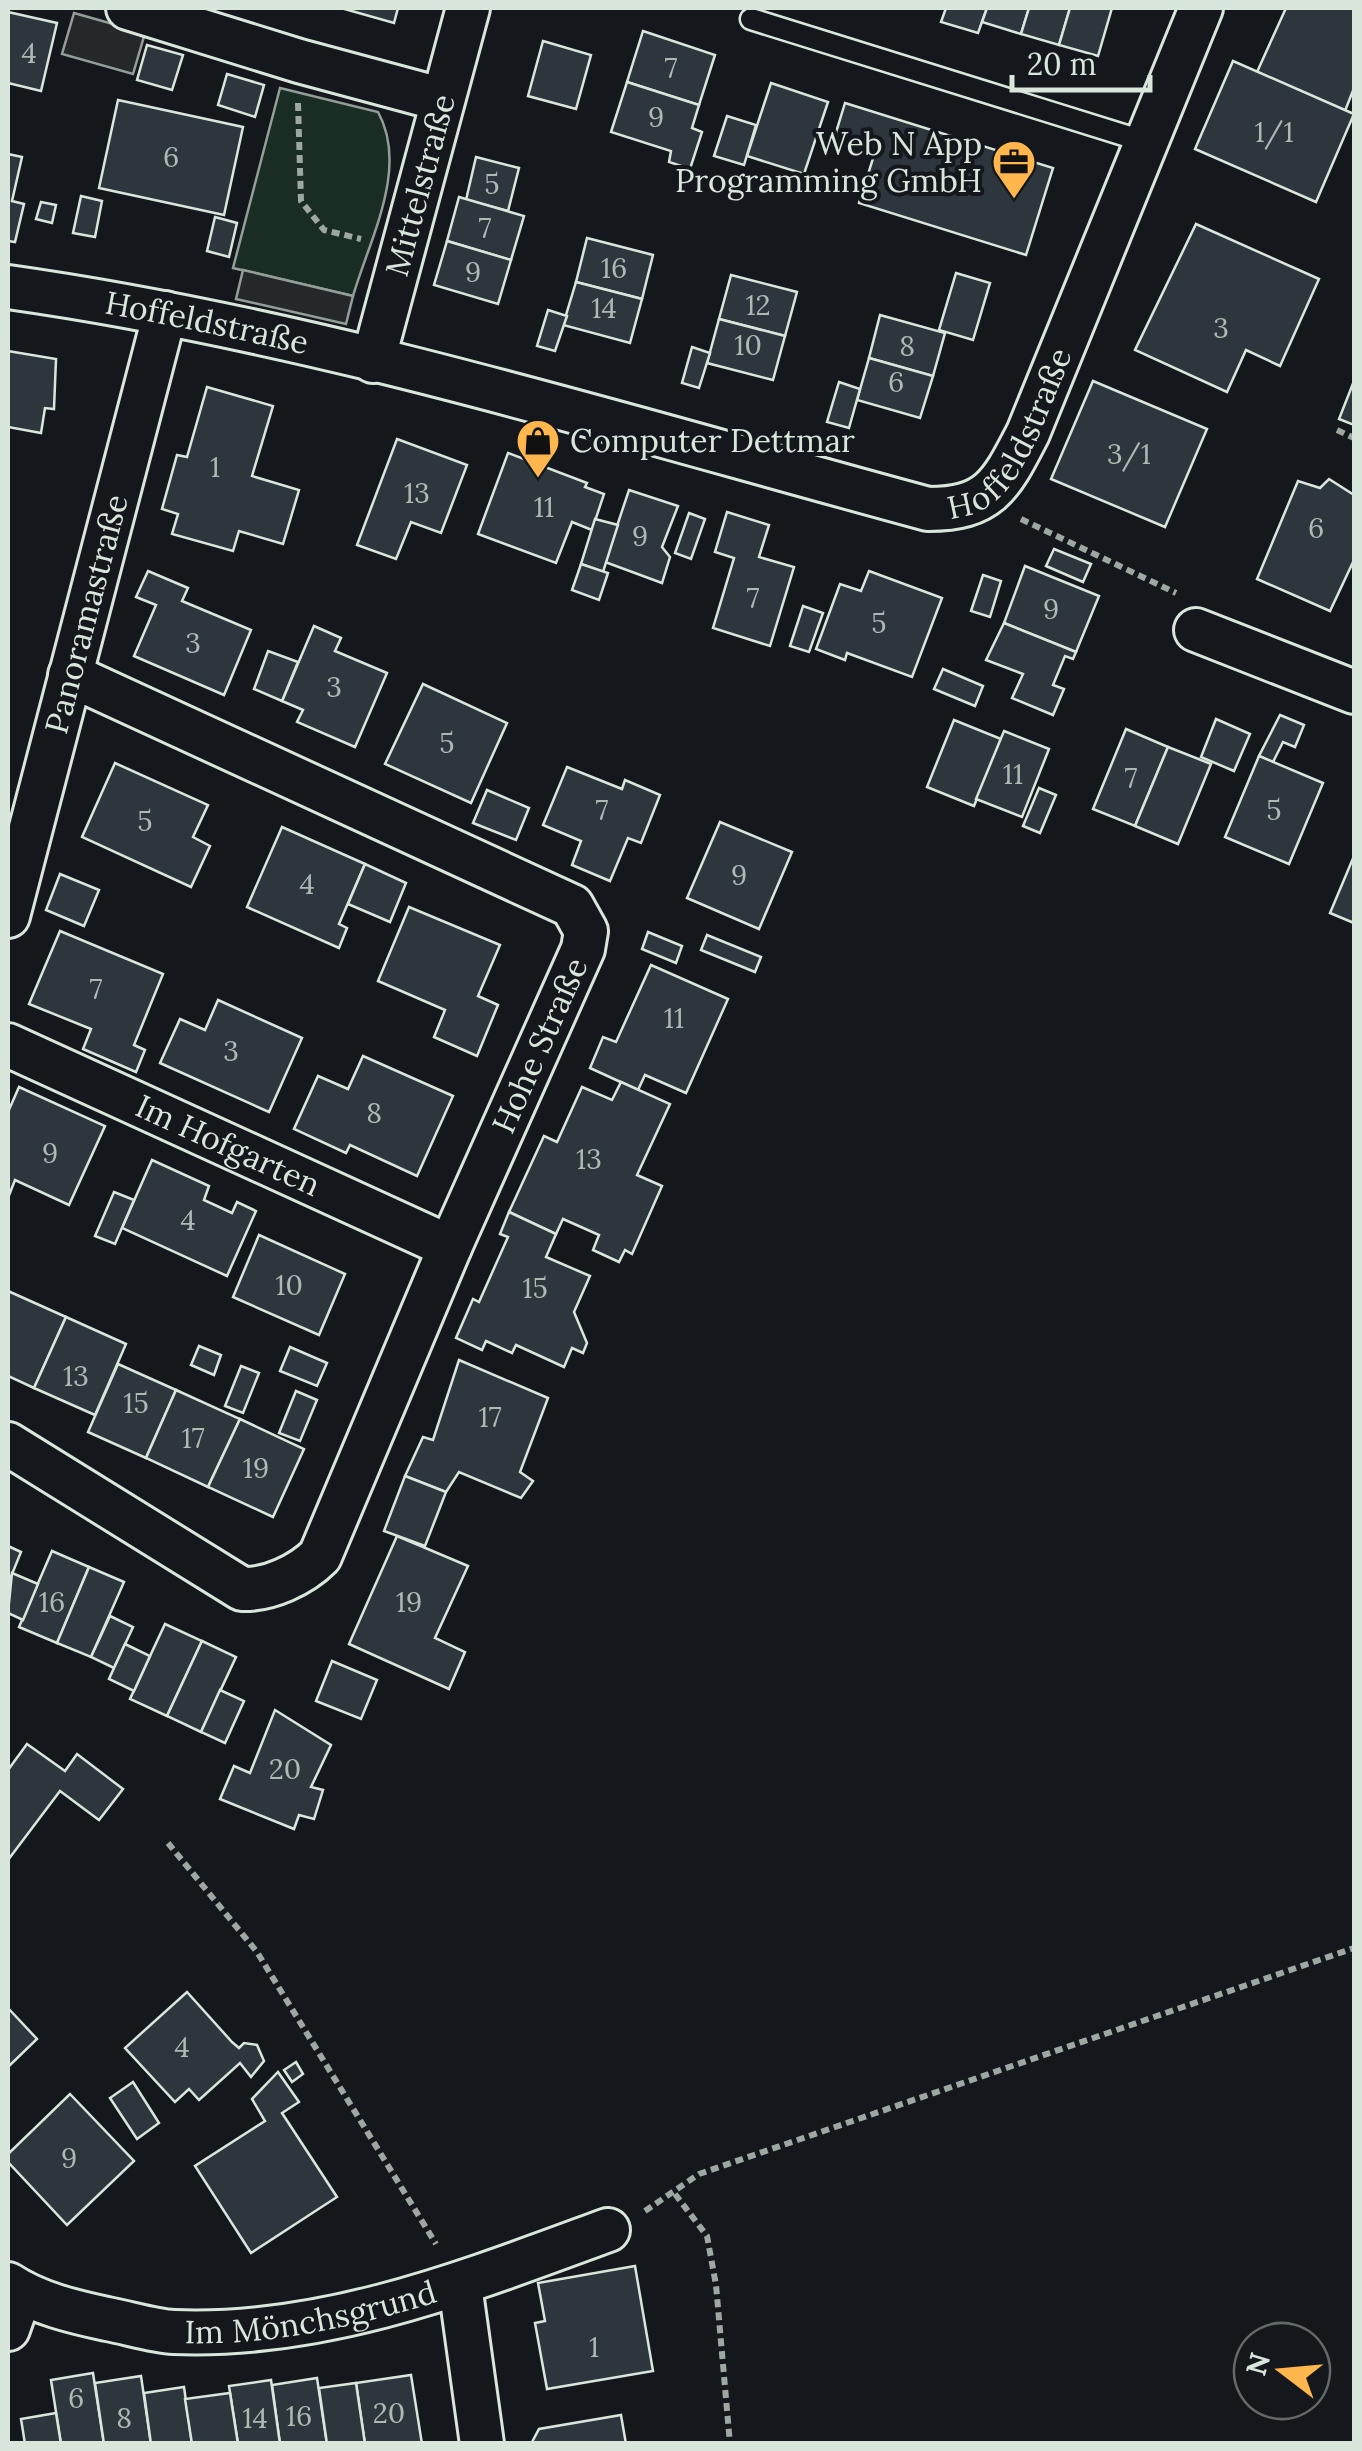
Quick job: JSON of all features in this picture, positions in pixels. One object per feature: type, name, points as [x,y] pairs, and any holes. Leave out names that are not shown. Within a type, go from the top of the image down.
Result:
[{"type":"street","points":[[128,8],[299,61],[440,99]]},
{"type":"street","name":"Mittelstraße","points":[[372,361],[440,99],[468,8]]},
{"type":"street","name":"Hoffeldstraße","points":[[8,286],[165,313],[372,361],[928,509],[962,509],[986,497],[1006,474],[1028,434],[1202,8]]},
{"type":"street","name":"Panoramastraße","points":[[8,916],[165,313]]},
{"type":"street","points":[[1196,630],[1354,692]]},
{"type":"street","name":"Hohe Straße","points":[[8,1444],[242,1589],[257,1590],[307,1569],[320,1556],[450,1247],[583,949],[586,931],[572,906],[70,675]]},
{"type":"street","name":"Im Hofgarten","points":[[8,1045],[450,1247]]},
{"type":"street","name":"Im Mönchsgrund","points":[[12,2302],[171,2332],[312,2322],[460,2285],[608,2230]]},
{"type":"street","points":[[460,2285],[482,2444]]},
{"type":"lane","points":[[751,19],[1146,142]]},
{"type":"path","points":[[299,61],[301,201],[324,230],[400,250]]},
{"type":"path","points":[[1337,430],[1354,438]]},
{"type":"path","points":[[986,497],[1024,521],[1173,589],[1196,630]]},
{"type":"path","points":[[168,1843],[257,1952],[460,2285]]},
{"type":"path","points":[[608,2230],[675,2194],[699,2174],[1354,1948]]},
{"type":"path","points":[[675,2194],[707,2236],[716,2285],[730,2444]]},
{"type":"green space","points":[[280,88],[378,112],[387,134],[390,156],[384,203],[353,296],[233,268]]},
{"type":"shaded area","points":[[74,13],[145,33],[133,74],[62,54]]},
{"type":"shaded area","points":[[243,270],[353,296],[346,324],[236,299]]},
{"type":"building","points":[[341,8],[398,8],[394,23]]},
{"type":"building","points":[[946,8],[987,8],[978,33],[941,22]]},
{"type":"building","points":[[987,8],[1029,8],[1021,34],[982,22]]},
{"type":"building","points":[[1029,8],[1070,8],[1059,45],[1021,34]]},
{"type":"building","points":[[1070,8],[1112,8],[1098,56],[1059,45]]},
{"type":"building","points":[[1286,8],[1354,8],[1354,88],[1345,111],[1257,72]]},
{"type":"building","points":[[8,12],[57,23],[41,91],[8,83]]},
{"type":"building","points":[[643,31],[715,55],[699,105],[627,82]]},
{"type":"building","points":[[543,41],[591,55],[576,109],[528,96]]},
{"type":"building","points":[[147,45],[183,55],[172,90],[137,80]]},
{"type":"building","points":[[1233,61],[1354,114],[1316,202],[1195,149]]},
{"type":"building","points":[[227,74],[264,85],[255,117],[218,105]]},
{"type":"building","points":[[627,82],[699,105],[692,128],[702,132],[690,169],[669,162],[671,151],[611,132]]},
{"type":"building","points":[[771,83],[828,102],[804,174],[747,156]]},
{"type":"building","points":[[118,100],[243,127],[224,215],[99,188]]},
{"type":"building","points":[[845,103],[1053,168],[1026,255],[859,203],[875,152],[834,139]]},
{"type":"building","points":[[727,116],[756,125],[744,165],[714,156]]},
{"type":"building","points":[[8,154],[22,157],[12,201],[24,204],[15,242],[8,241]]},
{"type":"building","points":[[476,157],[519,168],[508,211],[466,200]]},
{"type":"building","points":[[81,196],[102,201],[95,237],[73,233]]},
{"type":"building","points":[[459,197],[524,216],[511,260],[447,241]]},
{"type":"building","points":[[41,202],[56,205],[52,223],[36,219]]},
{"type":"building","points":[[215,217],[237,223],[229,257],[207,251]]},
{"type":"building","points":[[1196,224],[1319,279],[1280,366],[1246,350],[1227,392],[1135,350]]},
{"type":"building","points":[[587,238],[653,255],[642,299],[576,282]]},
{"type":"building","points":[[447,241],[511,260],[498,304],[434,285]]},
{"type":"building","points":[[956,273],[990,283],[973,340],[939,330]]},
{"type":"building","points":[[731,275],[797,292],[785,336],[719,319]]},
{"type":"building","points":[[576,282],[642,299],[630,343],[563,325]]},
{"type":"building","points":[[548,310],[567,316],[555,351],[537,346]]},
{"type":"building","points":[[880,315],[945,333],[933,376],[869,358]]},
{"type":"building","points":[[719,319],[785,336],[773,380],[707,363]]},
{"type":"building","points":[[692,347],[710,353],[699,388],[682,383]]},
{"type":"building","points":[[8,351],[56,359],[54,409],[45,408],[41,433],[8,427]]},
{"type":"building","points":[[869,358],[933,376],[920,418],[857,400]]},
{"type":"building","points":[[1093,381],[1207,429],[1165,527],[1051,479]]},
{"type":"building","points":[[1354,381],[1354,425],[1339,419]]},
{"type":"building","points":[[839,382],[860,389],[849,428],[827,422]]},
{"type":"building","points":[[207,387],[273,406],[252,476],[299,490],[283,544],[239,531],[233,551],[172,534],[178,514],[162,509],[177,455],[187,457]]},
{"type":"building","points":[[397,439],[467,465],[441,533],[411,522],[396,559],[357,545]]},
{"type":"building","points":[[508,453],[587,483],[585,487],[604,494],[592,530],[572,522],[556,563],[478,534]]},
{"type":"building","points":[[1329,479],[1354,495],[1354,560],[1330,611],[1257,579],[1298,481],[1320,488]]},
{"type":"building","points":[[629,490],[678,506],[662,547],[670,557],[662,583],[605,562]]},
{"type":"building","points":[[727,512],[769,525],[759,557],[794,567],[770,646],[713,628],[734,558],[715,552]]},
{"type":"building","points":[[689,513],[705,519],[691,559],[675,553]]},
{"type":"building","points":[[595,519],[618,525],[603,572],[581,564]]},
{"type":"building","points":[[1054,549],[1091,564],[1083,582],[1046,566]]},
{"type":"building","points":[[581,564],[608,573],[599,600],[572,590]]},
{"type":"building","points":[[1025,566],[1099,596],[1076,652],[1004,623]]},
{"type":"building","points":[[148,571],[188,588],[182,601],[251,630],[224,695],[134,656],[156,605],[136,597]]},
{"type":"building","points":[[869,571],[942,598],[912,677],[847,653],[845,660],[816,649],[840,584],[861,591]]},
{"type":"building","points":[[983,575],[1001,581],[990,617],[971,611]]},
{"type":"building","points":[[803,606],[823,613],[809,652],[790,646]]},
{"type":"building","points":[[1004,623],[1076,652],[1073,659],[1065,656],[1053,685],[1064,689],[1053,715],[1012,698],[1023,674],[986,660]]},
{"type":"building","points":[[314,626],[341,638],[335,651],[387,673],[355,747],[297,722],[303,710],[282,701]]},
{"type":"building","points":[[268,651],[298,662],[282,701],[254,689]]},
{"type":"building","points":[[943,669],[983,686],[975,706],[934,689]]},
{"type":"building","points":[[423,684],[507,723],[471,803],[385,764]]},
{"type":"building","points":[[1280,715],[1304,725],[1295,747],[1283,742],[1273,762],[1259,756]]},
{"type":"building","points":[[1216,719],[1250,734],[1234,771],[1201,757]]},
{"type":"building","points":[[954,720],[1001,739],[974,806],[927,787]]},
{"type":"building","points":[[1126,729],[1168,747],[1135,826],[1093,809]]},
{"type":"building","points":[[1004,731],[1049,749],[1022,817],[976,799]]},
{"type":"building","points":[[1168,747],[1211,764],[1178,844],[1135,826]]},
{"type":"building","points":[[1259,756],[1323,783],[1289,864],[1225,837]]},
{"type":"building","points":[[115,763],[208,805],[193,837],[210,846],[191,887],[82,837]]},
{"type":"building","points":[[567,767],[622,789],[625,780],[660,795],[641,843],[628,838],[610,881],[572,865],[581,841],[543,825]]},
{"type":"building","points":[[1039,788],[1056,795],[1040,833],[1023,826]]},
{"type":"building","points":[[487,790],[529,808],[516,840],[473,823]]},
{"type":"building","points":[[720,822],[792,852],[759,929],[687,898]]},
{"type":"building","points":[[282,827],[365,864],[339,924],[347,928],[339,948],[247,907]]},
{"type":"building","points":[[1354,856],[1354,923],[1330,913]]},
{"type":"building","points":[[365,864],[406,883],[390,922],[348,904]]},
{"type":"building","points":[[60,874],[99,890],[84,926],[46,910]]},
{"type":"building","points":[[409,907],[500,945],[478,996],[498,1005],[477,1056],[434,1037],[445,1010],[378,981]]},
{"type":"building","points":[[60,931],[163,974],[134,1045],[145,1050],[136,1072],[83,1049],[91,1029],[29,1004]]},
{"type":"building","points":[[648,932],[682,946],[676,963],[642,949]]},
{"type":"building","points":[[707,935],[761,957],[755,972],[701,950]]},
{"type":"building","points":[[651,965],[728,999],[686,1093],[645,1075],[638,1090],[590,1068],[603,1037],[616,1042]]},
{"type":"building","points":[[218,1000],[302,1038],[269,1112],[160,1063],[180,1019],[205,1030]]},
{"type":"building","points":[[363,1056],[453,1096],[417,1176],[350,1145],[346,1153],[294,1129],[318,1076],[348,1089]]},
{"type":"building","points":[[621,1082],[670,1104],[637,1175],[662,1186],[632,1254],[625,1250],[619,1262],[593,1250],[599,1235],[563,1219],[556,1234],[509,1212],[544,1136],[557,1142],[582,1087],[612,1100]]},
{"type":"building","points":[[19,1087],[105,1126],[69,1205],[15,1180],[8,1198],[8,1112]]},
{"type":"building","points":[[152,1160],[209,1186],[204,1200],[232,1213],[237,1202],[256,1211],[227,1276],[122,1228]]},
{"type":"building","points":[[114,1192],[134,1200],[115,1244],[95,1236]]},
{"type":"building","points":[[509,1212],[556,1234],[546,1257],[590,1276],[574,1312],[587,1343],[583,1353],[572,1348],[564,1367],[516,1345],[512,1353],[486,1341],[482,1350],[456,1338],[473,1299],[479,1302],[508,1237],[500,1234]]},
{"type":"building","points":[[259,1235],[345,1274],[319,1335],[233,1297]]},
{"type":"building","points":[[8,1291],[66,1317],[34,1388],[8,1376]]},
{"type":"building","points":[[66,1317],[126,1344],[95,1415],[34,1388]]},
{"type":"building","points":[[199,1346],[221,1355],[214,1375],[191,1365]]},
{"type":"building","points":[[290,1347],[327,1363],[317,1386],[280,1371]]},
{"type":"building","points":[[459,1360],[548,1398],[520,1472],[533,1481],[521,1498],[459,1472],[446,1492],[405,1476],[423,1437],[433,1440]]},
{"type":"building","points":[[118,1364],[176,1390],[146,1458],[88,1432]]},
{"type":"building","points":[[241,1366],[259,1373],[243,1413],[225,1406]]},
{"type":"building","points":[[176,1390],[240,1419],[208,1487],[146,1458]]},
{"type":"building","points":[[296,1391],[317,1400],[300,1441],[279,1433]]},
{"type":"building","points":[[240,1419],[304,1449],[273,1517],[208,1487]]},
{"type":"building","points":[[405,1476],[446,1492],[425,1546],[384,1531]]},
{"type":"building","points":[[397,1536],[468,1566],[435,1638],[465,1652],[449,1689],[349,1644]]},
{"type":"building","points":[[8,1546],[21,1552],[8,1584]]},
{"type":"building","points":[[52,1551],[89,1567],[57,1643],[19,1627]]},
{"type":"building","points":[[89,1567],[124,1582],[91,1657],[57,1643]]},
{"type":"building","points":[[12,1573],[38,1584],[23,1620],[8,1613]]},
{"type":"building","points":[[110,1616],[133,1627],[114,1668],[91,1657]]},
{"type":"building","points":[[165,1624],[202,1641],[167,1716],[130,1699]]},
{"type":"building","points":[[202,1641],[236,1657],[201,1732],[167,1716]]},
{"type":"building","points":[[125,1644],[150,1656],[134,1691],[109,1679]]},
{"type":"building","points":[[332,1661],[377,1680],[361,1719],[316,1701]]},
{"type":"building","points":[[220,1690],[244,1701],[225,1743],[201,1732]]},
{"type":"building","points":[[275,1710],[331,1745],[311,1787],[323,1790],[314,1819],[299,1815],[294,1829],[220,1799],[234,1766],[250,1773]]},
{"type":"building","points":[[27,1744],[65,1771],[77,1754],[123,1789],[99,1820],[60,1791],[8,1860],[8,1770]]},
{"type":"building","points":[[187,1992],[239,2048],[244,2043],[257,2045],[264,2061],[251,2077],[240,2063],[199,2100],[189,2089],[175,2102],[125,2048]]},
{"type":"building","points":[[8,2008],[37,2039],[8,2067]]},
{"type":"building","points":[[296,2062],[303,2074],[292,2082],[284,2070]]},
{"type":"building","points":[[278,2072],[299,2102],[282,2113],[337,2197],[251,2253],[195,2166],[265,2121],[252,2099]]},
{"type":"building","points":[[133,2082],[159,2123],[137,2139],[110,2098]]},
{"type":"building","points":[[70,2094],[134,2161],[67,2225],[8,2162],[8,2154]]},
{"type":"building","points":[[635,2266],[653,2371],[547,2389],[535,2323],[545,2321],[538,2283]]},
{"type":"building","points":[[93,2373],[104,2444],[61,2444],[51,2380]]},
{"type":"building","points":[[411,2375],[422,2444],[365,2444],[356,2383]]},
{"type":"building","points":[[141,2376],[151,2444],[104,2444],[95,2383]]},
{"type":"building","points":[[317,2378],[327,2444],[280,2444],[272,2385]]},
{"type":"building","points":[[271,2380],[280,2444],[238,2444],[229,2386]]},
{"type":"building","points":[[356,2383],[365,2444],[327,2444],[319,2388]]},
{"type":"building","points":[[184,2387],[192,2444],[151,2444],[144,2393]]},
{"type":"building","points":[[230,2393],[238,2444],[192,2444],[185,2399]]},
{"type":"building","points":[[56,2413],[61,2444],[25,2444],[21,2419]]},
{"type":"building","points":[[621,2415],[626,2444],[531,2444],[539,2429]]},
{"type":"place","name":"Web N App Programming GmbH","points":[[1014,200]]},
{"type":"place","name":"Computer Dettmar","points":[[538,479]]}]
